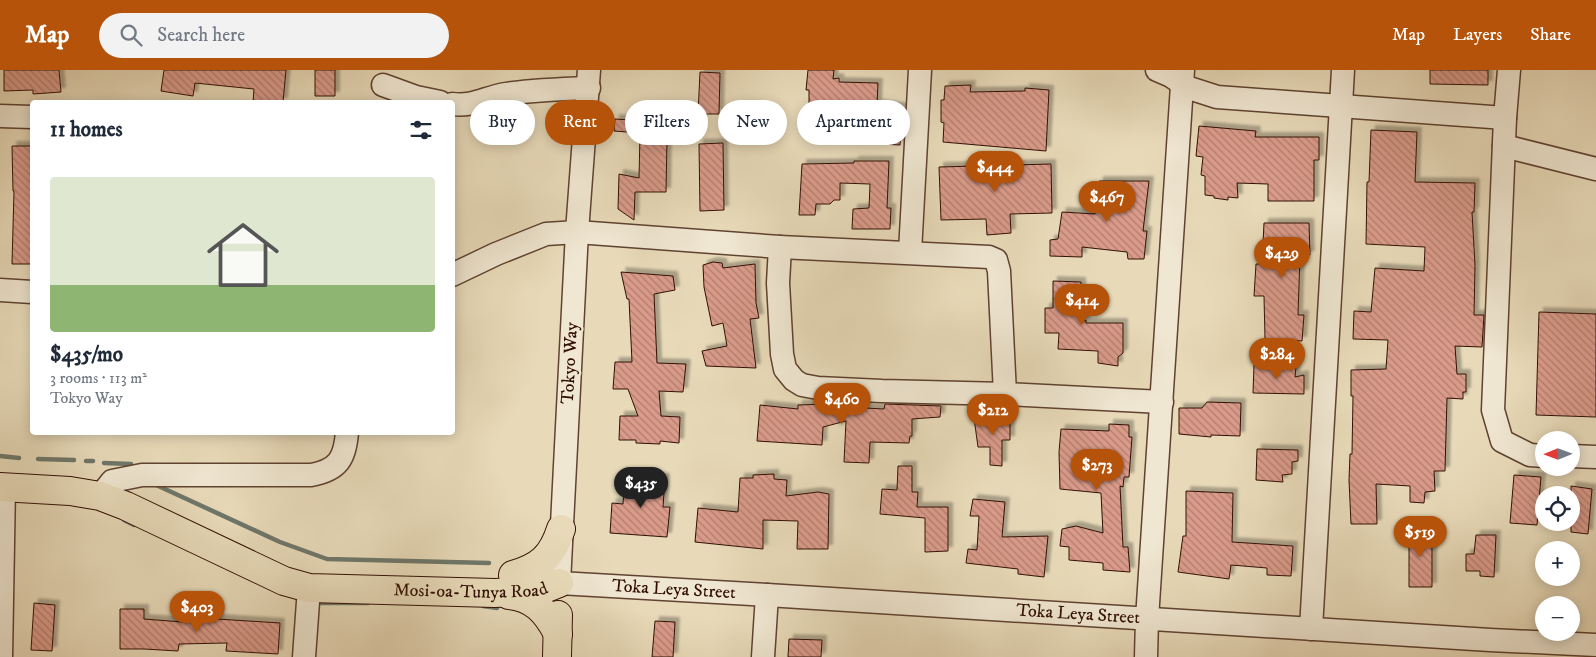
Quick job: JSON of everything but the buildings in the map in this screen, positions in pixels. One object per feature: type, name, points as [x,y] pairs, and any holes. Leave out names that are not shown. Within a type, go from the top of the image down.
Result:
[{"type":"main road","name":"Mosi-oa-Tunya Road","points":[[1,480],[61,472],[91,476],[126,506],[284,581],[309,588],[504,584],[542,577],[559,583]]},
{"type":"main road","name":"Mosi-oa-Tunya Road","points":[[106,489],[290,564],[311,570],[504,584]]},
{"type":"main road","points":[[556,650],[549,616],[534,603],[516,595],[504,584],[539,564],[549,555],[561,529]]},
{"type":"main road","name":"Tokyo Way","points":[[556,650],[559,583]]},
{"type":"street","points":[[910,252],[920,70]]},
{"type":"street","points":[[1157,70],[1182,77],[1190,88],[1217,97],[1505,118]]},
{"type":"street","points":[[1311,629],[1343,70]]},
{"type":"street","points":[[1509,70],[1505,118],[1493,410],[1502,441],[1530,456],[1535,456]]},
{"type":"street","points":[[1146,657],[1182,77]]},
{"type":"street","points":[[455,104],[466,106],[496,96],[589,79]]},
{"type":"street","name":"Tokyo Way","points":[[559,583],[577,232],[589,79]]},
{"type":"street","points":[[381,86],[430,100]]},
{"type":"street","points":[[0,116],[30,117]]},
{"type":"street","points":[[1504,146],[1596,169]]},
{"type":"street","points":[[455,274],[496,254],[546,234],[577,232],[780,248],[910,252],[989,257],[996,260],[999,271],[1005,394]]},
{"type":"street","points":[[780,248],[778,284],[782,354],[785,369],[794,380],[802,385],[818,388],[1005,394],[1162,402]]},
{"type":"street","points":[[0,290],[30,292]]},
{"type":"street","points":[[106,489],[142,475],[311,475],[327,472],[336,465],[346,449],[348,435]]},
{"type":"street","points":[[1580,456],[1596,457]]},
{"type":"street","points":[[1,480],[2,657]]},
{"type":"street","name":"Toka Leya Street","points":[[559,583],[767,594],[1311,629],[1489,648],[1596,645]]},
{"type":"street","points":[[304,657],[309,588]]},
{"type":"street","points":[[763,657],[767,594]]},
{"type":"waterway","points":[[0,456],[19,458]]},
{"type":"waterway","points":[[38,459],[74,460]]},
{"type":"waterway","points":[[86,461],[93,461]]},
{"type":"waterway","points":[[104,463],[131,464]]},
{"type":"waterway","points":[[154,484],[280,542],[327,559],[489,563]]},
{"type":"waterway","points":[[124,520],[134,525]]},
{"type":"waterway","points":[[317,603],[368,603]]},
{"type":"waterway","points":[[483,606],[497,608]]}]
